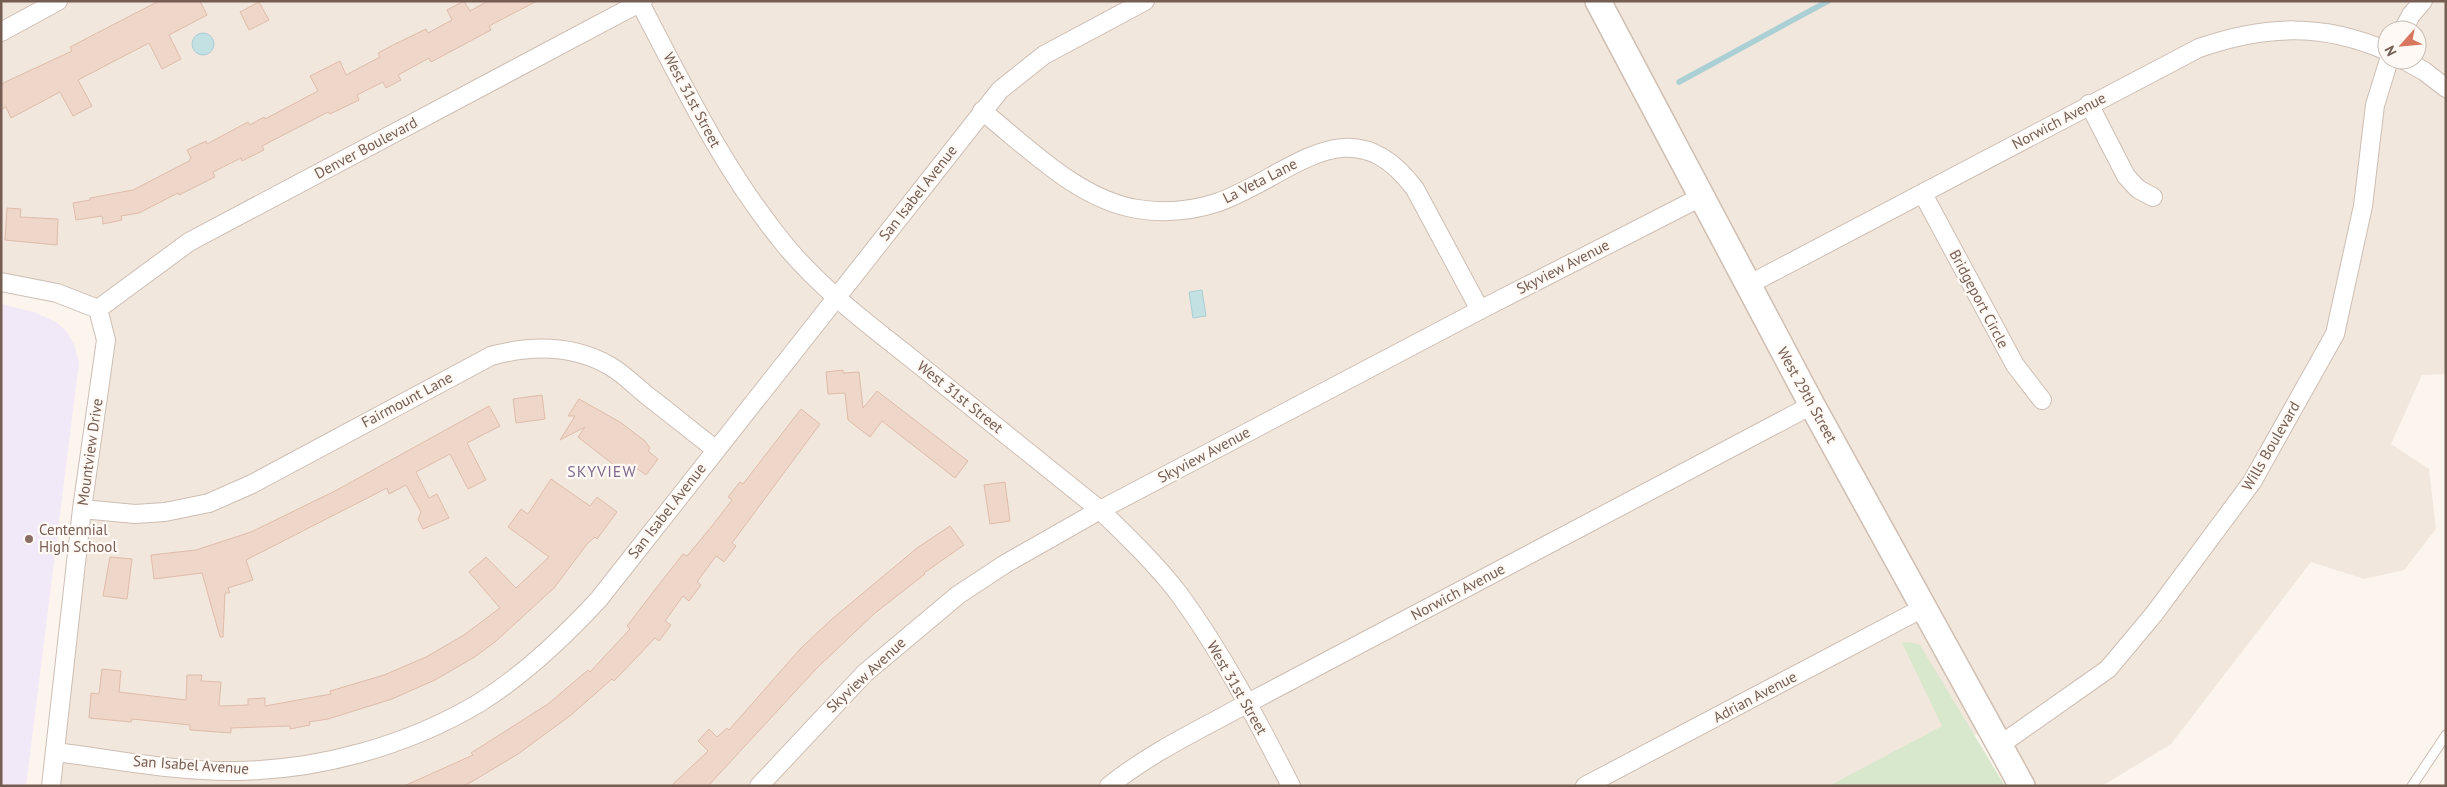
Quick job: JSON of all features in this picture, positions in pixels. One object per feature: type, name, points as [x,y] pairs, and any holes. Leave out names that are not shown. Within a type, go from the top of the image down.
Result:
[{"type":"street","points":[[1,32],[58,1]]},
{"type":"street","name":"San Isabel Avenue","points":[[55,752],[181,768],[235,771],[284,768],[338,758],[382,746],[433,725],[478,703],[523,671],[559,641],[599,599],[982,110],[1000,90],[1044,55],[1144,1]]},
{"type":"street","name":"West 29th Street","points":[[1598,1],[1812,405],[2022,786]]},
{"type":"street","points":[[2408,20],[2423,1]]},
{"type":"street","name":"West 31st Street","points":[[641,2],[706,129],[755,208],[791,252],[836,298],[1100,510],[1129,538],[1178,593],[1248,703],[1291,786]]},
{"type":"street","name":"Denver Boulevard","points":[[98,309],[189,242],[641,2]]},
{"type":"street","name":"Norwich Avenue","points":[[1748,285],[1923,194],[2089,104],[2199,48],[2237,36],[2262,32],[2324,31],[2359,39],[2377,47]]},
{"type":"street","name":"Wills Boulevard","points":[[2000,745],[2108,669],[2154,614],[2252,482],[2335,334],[2364,206],[2375,105],[2386,70]]},
{"type":"street","points":[[2424,70],[2446,88]]},
{"type":"street","points":[[2089,104],[2126,176],[2138,189],[2153,197]]},
{"type":"street","name":"La Veta Lane","points":[[982,110],[1082,188],[1112,201],[1135,208],[1154,210],[1191,208],[1215,203],[1296,162],[1327,150],[1346,148],[1366,151],[1388,160],[1403,172],[1415,189],[1480,310]]},
{"type":"street","name":"Bridgeport Circle","points":[[1923,194],[2015,365],[2030,388],[2042,400]]},
{"type":"street","name":"Skyview Avenue","points":[[759,786],[865,673],[910,633],[958,595],[1004,564],[1100,510],[1480,310],[1701,197]]},
{"type":"street","points":[[1,282],[57,293],[98,309]]},
{"type":"street","name":"Mountview Drive","points":[[51,786],[82,509],[106,340],[98,309]]},
{"type":"street","name":"Fairmount Lane","points":[[82,509],[135,514],[165,512],[209,503],[252,484],[491,356],[513,350],[534,348],[564,350],[584,354],[610,366],[715,449]]},
{"type":"street","name":"Norwich Avenue","points":[[1109,786],[1123,774],[1248,703],[1812,405]]},
{"type":"street","name":"Adrian Avenue","points":[[1585,786],[1925,607]]},
{"type":"lane","points":[[2412,786],[2446,735]]},
{"type":"shaded area","points":[[1,1],[2446,1],[2446,374],[2422,375],[2391,444],[2429,469],[2436,529],[2404,570],[2364,579],[2311,562],[2171,744],[2102,786],[2022,786],[1991,727],[1875,786],[51,786],[106,340],[98,309],[1,282]]},
{"type":"shaded area","name":"Centennial High School","points":[[1,304],[34,312],[56,322],[67,332],[75,347],[79,362],[26,786],[1,786]]},
{"type":"green space","points":[[1910,642],[1920,645],[2005,786],[1829,786],[1942,726],[1902,643]]},
{"type":"water","points":[[199,33],[207,33],[214,40],[214,48],[207,55],[199,55],[192,48],[192,40]]},
{"type":"water","points":[[1202,290],[1206,316],[1193,318],[1189,292]]},
{"type":"building","points":[[159,1],[200,1],[207,15],[169,35],[181,59],[162,69],[149,43],[78,80],[92,106],[73,116],[60,92],[11,118],[6,107],[1,110],[1,84],[72,51],[70,47]]},
{"type":"building","points":[[464,1],[470,11],[488,1],[537,1],[489,26],[491,30],[431,62],[429,58],[398,75],[401,80],[386,88],[383,82],[357,95],[359,100],[330,114],[328,112],[262,146],[264,150],[242,161],[241,158],[213,172],[215,177],[179,195],[178,193],[139,213],[121,216],[122,220],[103,224],[102,216],[76,220],[73,203],[133,190],[189,161],[191,158],[187,150],[206,141],[207,144],[248,122],[250,125],[264,117],[265,119],[318,91],[310,76],[340,61],[346,75],[380,57],[378,53],[393,45],[426,29],[428,33],[452,20],[447,10]]},
{"type":"building","points":[[259,2],[269,20],[249,30],[240,12]]},
{"type":"building","points":[[7,208],[21,209],[20,217],[58,219],[57,245],[5,240]]},
{"type":"building","points":[[843,370],[843,373],[859,372],[863,408],[877,391],[968,461],[955,478],[882,421],[870,437],[848,420],[845,393],[828,394],[826,372]]},
{"type":"building","points":[[542,395],[545,419],[516,423],[513,399]]},
{"type":"building","points":[[579,399],[620,422],[645,441],[650,448],[648,451],[658,459],[646,475],[635,467],[628,476],[578,437],[585,427],[560,440],[575,416],[568,416]]},
{"type":"building","points":[[489,406],[500,426],[467,443],[486,480],[468,489],[450,454],[416,472],[429,498],[437,494],[449,518],[423,529],[418,519],[421,512],[406,485],[389,494],[387,488],[246,560],[253,580],[228,588],[230,593],[225,593],[223,637],[220,637],[202,573],[154,579],[151,555],[196,550],[251,532],[335,491]]},
{"type":"building","points":[[801,409],[820,424],[732,543],[736,546],[724,562],[716,556],[697,582],[701,585],[689,601],[683,596],[665,621],[671,625],[659,641],[655,638],[614,681],[612,679],[571,715],[518,754],[473,781],[463,786],[404,786],[473,755],[471,753],[548,704],[588,670],[590,672],[630,629],[627,626],[657,587],[683,554],[687,556],[712,526],[732,500],[728,497],[740,482],[743,484]]},
{"type":"building","points":[[551,479],[590,506],[597,497],[617,512],[597,539],[595,537],[587,544],[554,588],[495,642],[473,658],[435,680],[392,699],[328,719],[309,722],[310,725],[290,729],[290,726],[231,728],[231,733],[190,730],[190,725],[132,719],[131,722],[89,718],[91,693],[99,694],[102,669],[121,671],[119,692],[186,700],[187,675],[202,675],[201,681],[221,682],[219,706],[248,705],[248,699],[265,698],[265,706],[331,694],[330,691],[384,675],[426,657],[464,635],[500,608],[469,572],[486,557],[516,588],[549,557],[508,527],[521,509],[528,514]]},
{"type":"building","points":[[1005,482],[1010,521],[990,524],[984,485]]},
{"type":"building","points":[[950,526],[964,545],[924,573],[875,613],[817,668],[708,786],[671,786],[708,751],[698,741],[709,729],[717,737],[727,728],[729,730],[801,648],[832,619],[917,548]]},
{"type":"building","points":[[110,557],[132,559],[127,599],[103,596]]},
{"type":"waterway","points":[[1679,82],[1828,1]]},
{"type":"place","name":"Centennial High School","points":[[29,539]]},
{"type":"district","name":"SKYVIEW","points":[[602,471]]}]
